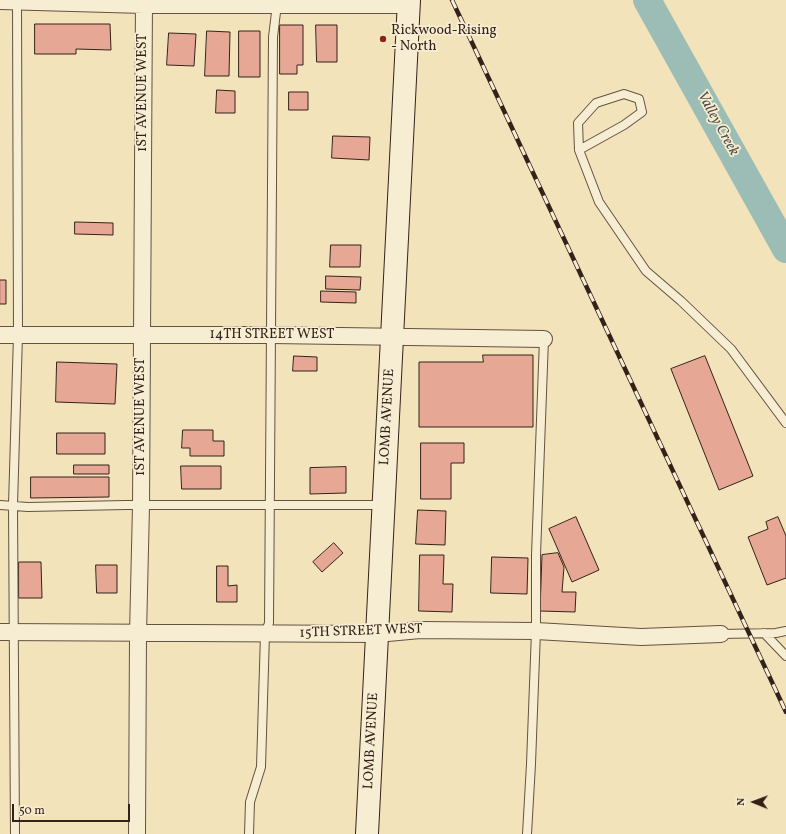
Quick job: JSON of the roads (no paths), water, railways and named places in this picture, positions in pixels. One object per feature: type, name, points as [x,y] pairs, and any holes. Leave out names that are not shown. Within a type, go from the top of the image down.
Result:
[{"type":"main road","name":"LOMB AVENUE","points":[[367,834],[409,2]]},
{"type":"street","points":[[0,1],[409,2]]},
{"type":"street","name":"1ST AVENUE WEST","points":[[137,834],[138,634],[141,506],[144,2]]},
{"type":"street","name":"14TH STREET WEST","points":[[0,335],[272,335],[544,339]]},
{"type":"street","name":"15TH STREET WEST","points":[[7,632],[138,634],[377,634],[420,630],[536,631],[641,637],[721,634]]},
{"type":"lane","points":[[15,834],[7,632],[13,506],[18,335],[17,1]]},
{"type":"lane","points":[[249,834],[250,802],[261,767],[265,634],[270,623],[273,37],[277,2]]},
{"type":"lane","points":[[579,150],[624,125],[642,112],[639,99],[624,94],[596,103],[578,123],[579,150],[599,202],[646,271],[681,301],[731,349],[786,423]]},
{"type":"lane","points":[[527,834],[532,764],[536,631],[536,555],[544,339]]},
{"type":"lane","points":[[0,505],[28,507],[383,505]]},
{"type":"lane","points":[[721,634],[776,633],[786,630]]},
{"type":"lane","points":[[764,633],[786,656]]},
{"type":"waterway","name":"Valley Creek","points":[[647,0],[786,249]]},
{"type":"railway","points":[[452,0],[786,712]]},
{"type":"place","name":"Rickwood-Rising - North","points":[[383,39]]}]
